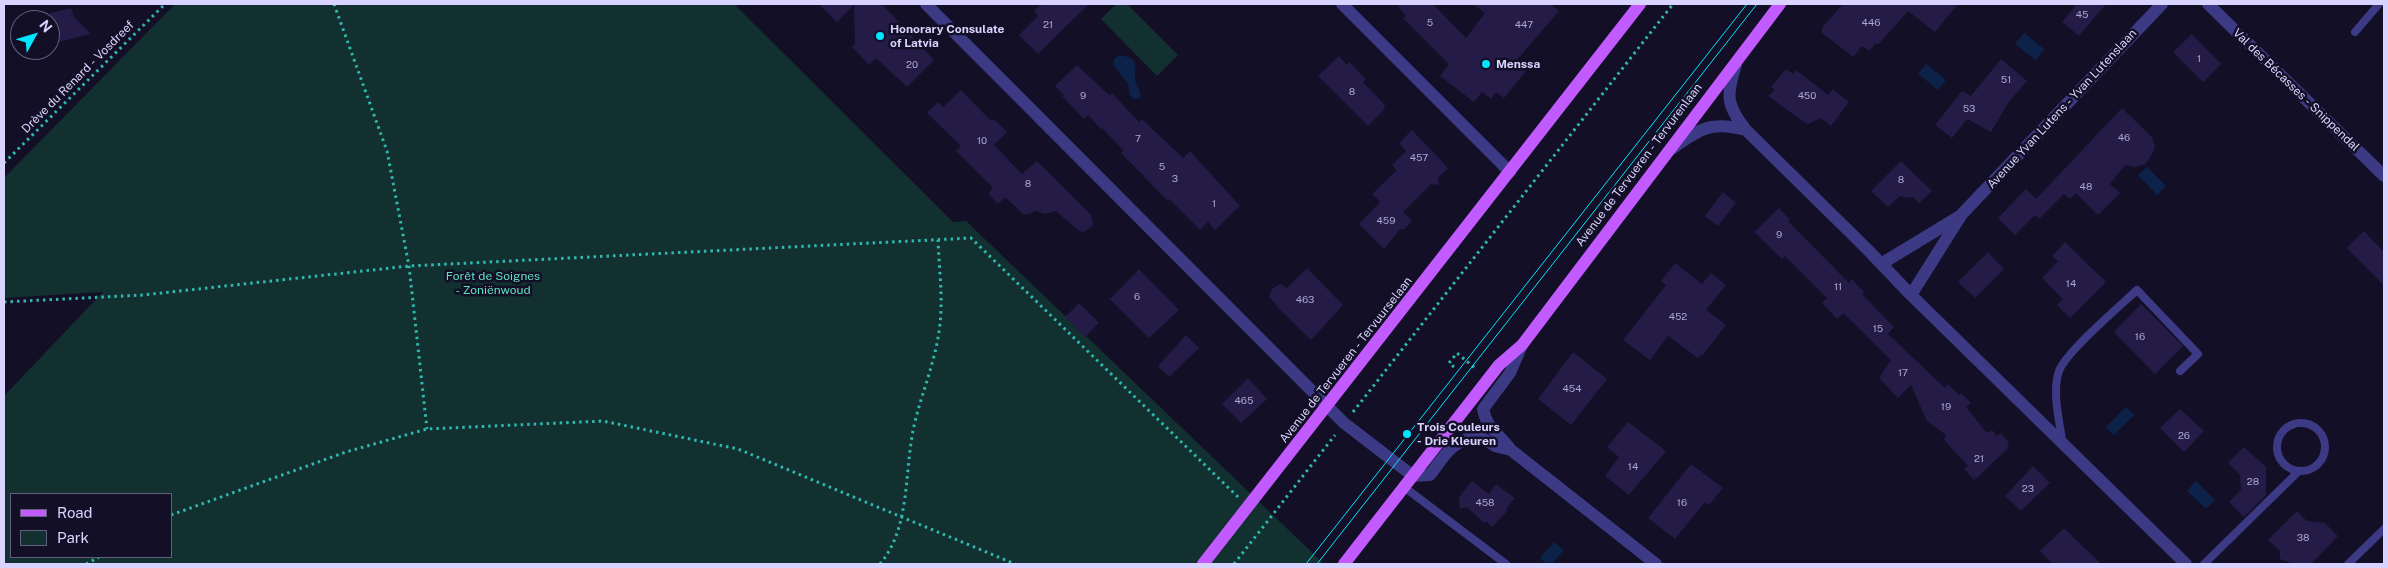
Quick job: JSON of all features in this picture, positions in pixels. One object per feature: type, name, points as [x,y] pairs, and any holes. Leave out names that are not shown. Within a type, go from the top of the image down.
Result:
[{"type":"main road","points":[[1510,172],[1640,4]]},
{"type":"main road","name":"Avenue de Tervueren - Tervurenlaan","points":[[1522,345],[1739,55],[1780,4]]},
{"type":"main road","name":"Avenue de Tervueren - Tervuurselaan","points":[[1203,564],[1510,172]]},
{"type":"main road","points":[[1344,564],[1500,365],[1522,345]]},
{"type":"street","points":[[926,4],[1327,406],[1344,422],[1413,476],[1430,475],[1454,444],[1468,438],[1479,436],[1495,446],[1511,450]]},
{"type":"street","points":[[1342,4],[1510,172]]},
{"type":"street","name":"Avenue Yvan Lutens - Yvan Lutenslaan","points":[[1910,295],[1962,214],[2162,4]]},
{"type":"street","name":"Val des Bécasses - Snippendal","points":[[2208,4],[2384,176]]},
{"type":"street","points":[[1739,55],[1729,86],[1729,102],[1735,116],[1746,130],[1910,295],[2062,440],[2186,564]]},
{"type":"street","points":[[1664,155],[1695,132],[1707,127],[1722,125],[1746,130]]},
{"type":"street","name":"Avenue Yvan Lutens - Yvan Lutenslaan","points":[[1881,264],[1962,214]]},
{"type":"street","points":[[1522,345],[1510,373],[1483,409],[1486,424],[1502,437],[1511,450],[1656,564]]},
{"type":"lane","points":[[2355,32],[2379,4]]},
{"type":"lane","points":[[2062,440],[2057,397],[2059,371],[2067,357],[2137,290],[2198,354],[2180,371]]},
{"type":"lane","points":[[2204,564],[2299,471],[2314,468],[2320,462],[2325,448],[2321,433],[2308,424],[2301,423],[2286,429],[2278,442],[2278,450],[2285,464],[2299,471]]},
{"type":"lane","points":[[1404,488],[1504,564]]},
{"type":"lane","points":[[2348,564],[2384,529]]},
{"type":"path","name":"Drève du Renard - Vosdreef","points":[[4,163],[165,4]]},
{"type":"path","points":[[334,4],[387,151],[409,266],[427,429]]},
{"type":"path","points":[[1234,564],[1673,4]]},
{"type":"path","points":[[4,302],[143,295],[409,266],[971,238],[1248,506]]},
{"type":"path","points":[[880,564],[889,554],[902,516],[914,426],[934,365],[940,322],[938,240]]},
{"type":"path","points":[[1454,367],[1449,363],[1457,353],[1476,368],[1470,375]]},
{"type":"path","points":[[172,515],[346,452],[427,429],[603,420],[738,449],[1015,564]]},
{"type":"path","points":[[86,564],[97,558]]},
{"type":"green space","name":"Forêt de Soignes - Zoniënwoud","points":[[175,4],[734,4],[953,222],[966,221],[1324,564],[4,564],[4,396],[103,292],[4,298],[4,178]]},
{"type":"green space","points":[[1116,4],[1127,4],[1178,55],[1157,76],[1101,19]]},
{"type":"water","points":[[2024,33],[2044,49],[2036,60],[2015,44]]},
{"type":"water","points":[[1118,56],[1129,57],[1134,61],[1135,79],[1140,98],[1133,99],[1130,96],[1128,84],[1113,65],[1114,59]]},
{"type":"water","points":[[1926,64],[1946,80],[1938,90],[1918,74]]},
{"type":"water","points":[[2147,167],[2166,186],[2157,195],[2138,175]]},
{"type":"water","points":[[2126,407],[2134,415],[2114,435],[2106,427]]},
{"type":"water","points":[[2196,481],[2215,500],[2206,509],[2187,491]]},
{"type":"water","points":[[1554,542],[1564,550],[1552,564],[1547,564],[1540,558]]},
{"type":"building","points":[[819,4],[882,4],[934,60],[907,87],[876,58],[869,65],[852,47],[855,44],[854,5],[837,22]]},
{"type":"building","points":[[1042,4],[1089,4],[1038,54],[1019,35],[1038,16],[1034,11]]},
{"type":"building","points":[[1396,4],[1433,4],[1466,38],[1485,13],[1473,4],[1550,4],[1559,11],[1515,62],[1526,71],[1504,98],[1496,92],[1491,99],[1482,92],[1474,102],[1440,76],[1449,64],[1403,18],[1406,16]]},
{"type":"building","points":[[1843,4],[1958,4],[1935,32],[1908,11],[1878,45],[1876,43],[1869,51],[1862,46],[1853,57],[1821,32],[1823,26]]},
{"type":"building","points":[[2077,4],[2106,4],[2079,36],[2062,22]]},
{"type":"building","points":[[71,8],[74,17],[91,34],[60,42],[60,11]]},
{"type":"building","points":[[2192,34],[2221,64],[2203,82],[2173,52]]},
{"type":"building","points":[[1339,56],[1347,65],[1349,62],[1366,79],[1363,82],[1385,105],[1384,110],[1368,126],[1318,76]]},
{"type":"building","points":[[2001,59],[2027,81],[2008,103],[1991,132],[1967,119],[1952,138],[1935,125],[1962,91],[1971,96]]},
{"type":"building","points":[[1077,65],[1110,96],[1112,93],[1139,122],[1142,119],[1183,158],[1190,151],[1240,206],[1215,230],[1208,222],[1200,230],[1169,199],[1167,200],[1121,153],[1124,151],[1102,128],[1088,115],[1084,119],[1062,96],[1064,95],[1055,86]]},
{"type":"building","points":[[1786,69],[1793,74],[1796,70],[1828,95],[1833,89],[1849,102],[1831,126],[1821,118],[1808,124],[1768,96],[1775,90],[1771,87]]},
{"type":"building","points":[[961,90],[991,121],[994,119],[1007,132],[994,145],[1022,174],[1037,161],[1091,215],[1093,226],[1083,232],[1079,231],[1056,211],[1045,214],[1036,211],[1023,214],[1005,197],[998,204],[988,194],[993,188],[956,151],[961,146],[927,113],[938,102],[943,107]]},
{"type":"building","points":[[2122,108],[2152,137],[2155,146],[2146,164],[2134,167],[2125,165],[2110,184],[2120,193],[2098,215],[2076,193],[2070,199],[2064,194],[2039,219],[2035,215],[2015,235],[1998,218],[2026,189],[2036,199]]},
{"type":"building","points":[[1412,130],[1448,168],[1438,178],[1439,185],[1431,184],[1403,212],[1412,221],[1404,229],[1400,229],[1384,249],[1359,224],[1380,202],[1372,194],[1397,170],[1392,165],[1406,151],[1399,143]]},
{"type":"building","points":[[1901,161],[1932,191],[1919,203],[1913,197],[1905,198],[1900,196],[1888,207],[1871,191]]},
{"type":"building","points":[[1723,192],[1736,203],[1718,226],[1705,216]]},
{"type":"building","points":[[1779,208],[1790,220],[1788,221],[1849,283],[1852,279],[1864,292],[1862,294],[1894,327],[1888,334],[1945,388],[1948,384],[1971,403],[1966,407],[1987,433],[1992,430],[1997,436],[2000,433],[2009,442],[2007,449],[1974,480],[1964,469],[1968,466],[1944,440],[1946,435],[1927,421],[1911,385],[1898,398],[1879,378],[1891,360],[1843,313],[1837,319],[1822,303],[1827,298],[1785,256],[1782,259],[1754,232]]},
{"type":"building","points":[[2364,231],[2384,252],[2384,285],[2347,248]]},
{"type":"building","points":[[2065,242],[2106,282],[2070,318],[2057,305],[2063,299],[2042,278],[2058,261],[2052,256]]},
{"type":"building","points":[[1988,252],[2004,269],[1975,298],[1958,282]]},
{"type":"building","points":[[1675,263],[1702,284],[1711,273],[1726,285],[1706,310],[1726,325],[1702,356],[1700,355],[1698,358],[1668,336],[1650,360],[1623,340],[1666,285],[1661,281]]},
{"type":"building","points":[[1307,268],[1343,305],[1311,340],[1279,309],[1269,296],[1272,289],[1280,284],[1287,288]]},
{"type":"building","points":[[1139,269],[1179,310],[1149,338],[1110,299]]},
{"type":"building","points":[[1079,303],[1099,323],[1085,337],[1065,317]]},
{"type":"building","points":[[2141,304],[2183,346],[2155,374],[2114,332]]},
{"type":"building","points":[[1186,335],[1199,348],[1169,377],[1158,366]]},
{"type":"building","points":[[1573,352],[1607,379],[1571,425],[1538,399]]},
{"type":"building","points":[[1248,378],[1267,399],[1241,423],[1222,404]]},
{"type":"building","points":[[2180,409],[2204,431],[2184,452],[2160,428]]},
{"type":"building","points":[[1628,422],[1666,451],[1629,495],[1605,476],[1619,457],[1607,447]]},
{"type":"building","points":[[2244,447],[2266,467],[2266,495],[2244,517],[2229,502],[2241,490],[2240,475],[2228,463]]},
{"type":"building","points":[[1691,464],[1723,488],[1709,505],[1705,502],[1675,539],[1648,518]]},
{"type":"building","points":[[2033,466],[2050,483],[2021,511],[2005,496]]},
{"type":"building","points":[[1472,481],[1489,494],[1496,484],[1515,498],[1507,508],[1507,511],[1492,527],[1487,522],[1484,523],[1467,507],[1460,509],[1459,497]]},
{"type":"building","points":[[2297,511],[2307,521],[2325,523],[2338,536],[2311,564],[2294,564],[2280,559],[2280,551],[2268,540]]},
{"type":"building","points":[[2064,528],[2101,564],[2053,564],[2040,551]]},
{"type":"tram line","points":[[1306,564],[1747,4]]},
{"type":"tram line","points":[[1317,564],[1757,4]]},
{"type":"place","name":"Honorary Consulate of Latvia","points":[[880,36]]},
{"type":"place","name":"Menssa","points":[[1486,64]]},
{"type":"place","name":"Trois Couleurs - Drie Kleuren","points":[[1407,434]]}]
